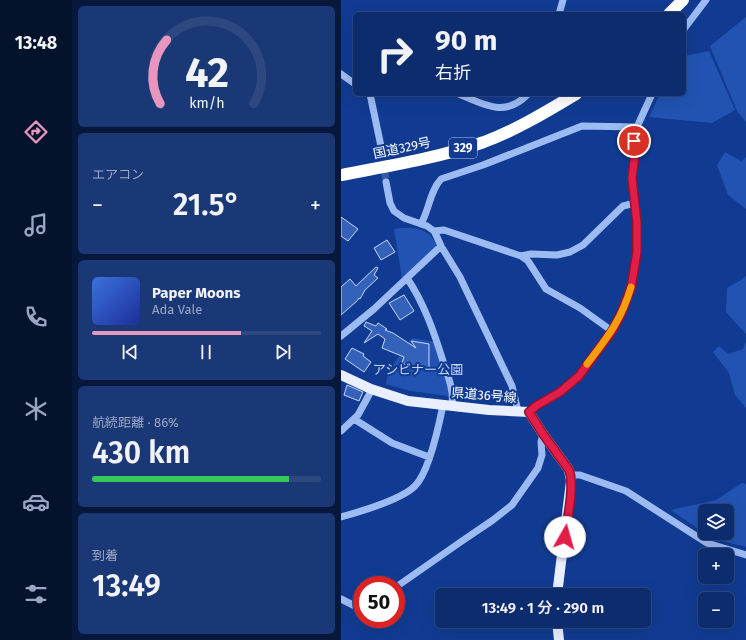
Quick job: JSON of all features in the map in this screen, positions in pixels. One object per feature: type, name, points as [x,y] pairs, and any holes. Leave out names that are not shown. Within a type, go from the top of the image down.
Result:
[{"type":"highway","points":[[671,12],[683,0]]},
{"type":"highway","name":"国道329号","points":[[341,175],[391,166],[453,152],[485,142],[514,129],[572,96]]},
{"type":"main road","name":"県道36号線","points":[[341,375],[371,389],[408,401],[529,412],[571,475]]},
{"type":"main road","points":[[558,588],[571,475]]},
{"type":"main road","points":[[558,628],[559,640]]},
{"type":"street","points":[[560,12],[563,0]]},
{"type":"street","points":[[686,26],[706,0]]},
{"type":"street","points":[[341,74],[353,83]]},
{"type":"street","points":[[370,96],[382,151]]},
{"type":"street","points":[[464,96],[491,107],[503,108],[520,102],[526,96]]},
{"type":"street","points":[[529,412],[536,406],[560,392],[579,376],[612,331],[621,314],[631,288],[637,252],[637,223],[632,178],[635,154],[634,141],[637,127],[651,96]]},
{"type":"street","points":[[421,224],[436,184],[441,179],[483,165],[582,126],[637,127]]},
{"type":"street","points":[[386,182],[390,203],[394,211],[404,218],[421,224],[434,231],[445,230],[521,256],[528,262],[546,289],[580,308],[612,331]]},
{"type":"street","points":[[521,256],[531,254],[557,255],[570,252],[583,245],[623,206],[635,203]]},
{"type":"street","points":[[434,231],[441,246],[460,277],[512,386],[518,411]]},
{"type":"street","points":[[341,336],[374,310],[441,246]]},
{"type":"street","points":[[341,517],[364,510],[406,492],[415,486],[421,479],[448,405],[453,396],[437,340],[425,312],[407,278]]},
{"type":"street","points":[[341,431],[358,415],[371,389]]},
{"type":"street","points":[[354,419],[392,443],[429,457]]},
{"type":"street","points":[[405,581],[512,506],[539,468],[542,455],[541,442],[543,434]]},
{"type":"street","points":[[571,475],[580,475],[626,490],[707,543],[746,555]]},
{"type":"street","points":[[341,599],[353,605]]},
{"type":"green space","points":[[746,17],[746,122],[737,111],[710,46]]},
{"type":"green space","points":[[709,51],[735,110],[712,123],[649,117],[659,96],[686,96],[686,56]]},
{"type":"green space","points":[[725,152],[741,161],[746,157],[746,209],[728,195],[717,165]]},
{"type":"green space","points":[[400,228],[422,230],[434,240],[437,246],[402,278],[394,229]]},
{"type":"green space","points":[[746,276],[746,334],[726,312],[727,288]]},
{"type":"green space","name":"アシビナー公園","points":[[412,338],[434,342],[448,385],[448,396],[411,391],[386,384],[388,372]]},
{"type":"green space","points":[[746,341],[746,408],[735,395],[729,373],[713,352],[719,346],[728,354],[743,349]]},
{"type":"green space","points":[[742,483],[746,484],[746,547],[717,540],[734,540],[734,504],[698,504],[716,500]]},
{"type":"green space","points":[[698,504],[698,529],[671,510]]},
{"type":"building","points":[[341,217],[358,229],[348,241],[341,236]]},
{"type":"building","points":[[387,240],[395,252],[381,260],[374,248]]},
{"type":"building","points":[[376,267],[378,268],[374,275],[378,278],[365,290],[360,299],[359,298],[341,315],[341,287],[350,279],[356,286]]},
{"type":"building","points":[[404,295],[414,311],[400,320],[389,303]]},
{"type":"building","points":[[366,322],[376,326],[378,323],[387,329],[385,330],[393,333],[416,348],[411,341],[429,344],[429,370],[415,368],[402,363],[404,357],[382,348],[385,339],[378,334],[364,343],[372,331],[364,326]]},
{"type":"building","points":[[352,348],[364,354],[363,356],[371,362],[364,372],[345,359]]},
{"type":"building","points":[[347,385],[363,392],[359,401],[344,395]]},
{"type":"tunnel","points":[[382,151],[386,182]]},
{"type":"slow traffic","points":[[587,364],[612,331],[621,314],[631,287]]},
{"type":"route","points":[[565,537],[571,475],[529,412],[536,406],[560,392],[579,376],[612,331],[621,314],[631,288],[637,252],[637,223],[632,178],[635,154],[634,141]]}]
